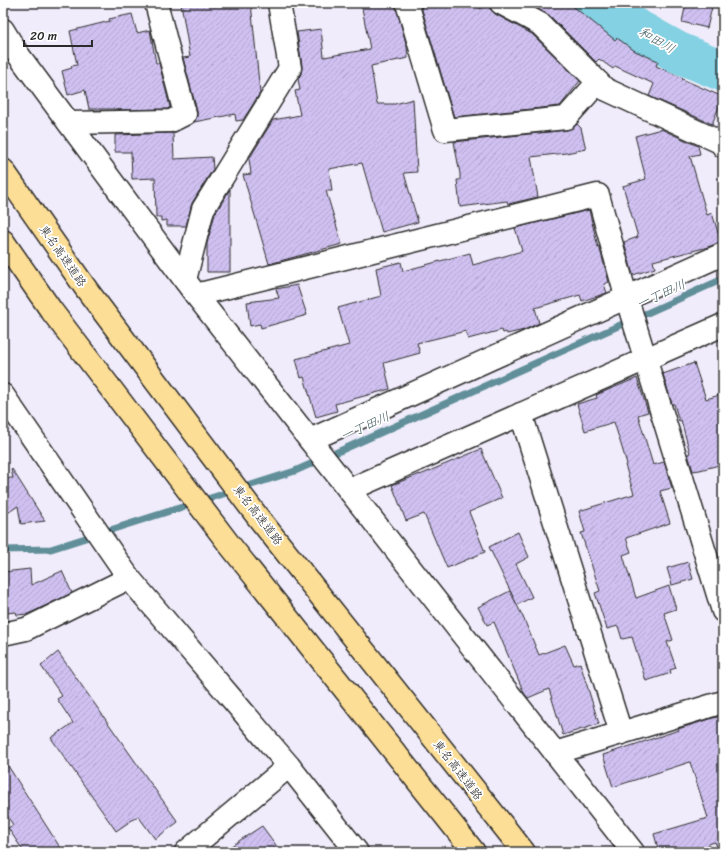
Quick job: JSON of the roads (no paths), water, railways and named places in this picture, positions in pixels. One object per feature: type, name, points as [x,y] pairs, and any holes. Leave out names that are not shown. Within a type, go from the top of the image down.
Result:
[{"type":"highway","name":"東名高速道路","points":[[3,170],[87,290],[257,516],[524,852]]},
{"type":"highway","points":[[3,241],[51,310],[229,544],[474,852]]},
{"type":"street","points":[[69,123],[171,121],[185,114],[156,3]]},
{"type":"street","points":[[263,3],[269,3]]},
{"type":"street","points":[[191,288],[202,209],[290,68],[279,3]]},
{"type":"street","points":[[407,3],[444,130],[566,118],[598,82]]},
{"type":"street","points":[[501,3],[540,24],[605,89],[722,143],[723,146]]},
{"type":"street","points":[[3,30],[10,55],[69,123],[191,288],[633,852]]},
{"type":"street","points":[[191,288],[598,195],[626,296],[723,611]]},
{"type":"street","points":[[310,440],[626,296],[723,254]]},
{"type":"street","points":[[349,490],[723,325]]},
{"type":"street","points":[[3,395],[129,578],[289,766],[357,852]]},
{"type":"street","points":[[521,414],[621,733]]},
{"type":"street","points":[[3,634],[26,629],[129,578]]},
{"type":"street","points":[[555,753],[723,702]]},
{"type":"street","points":[[186,852],[289,766]]},
{"type":"waterway","name":"和田川","points":[[594,3],[607,13],[677,52],[723,71]]},
{"type":"waterway","name":"一丁田川","points":[[3,550],[51,549],[295,471],[723,279]]}]
